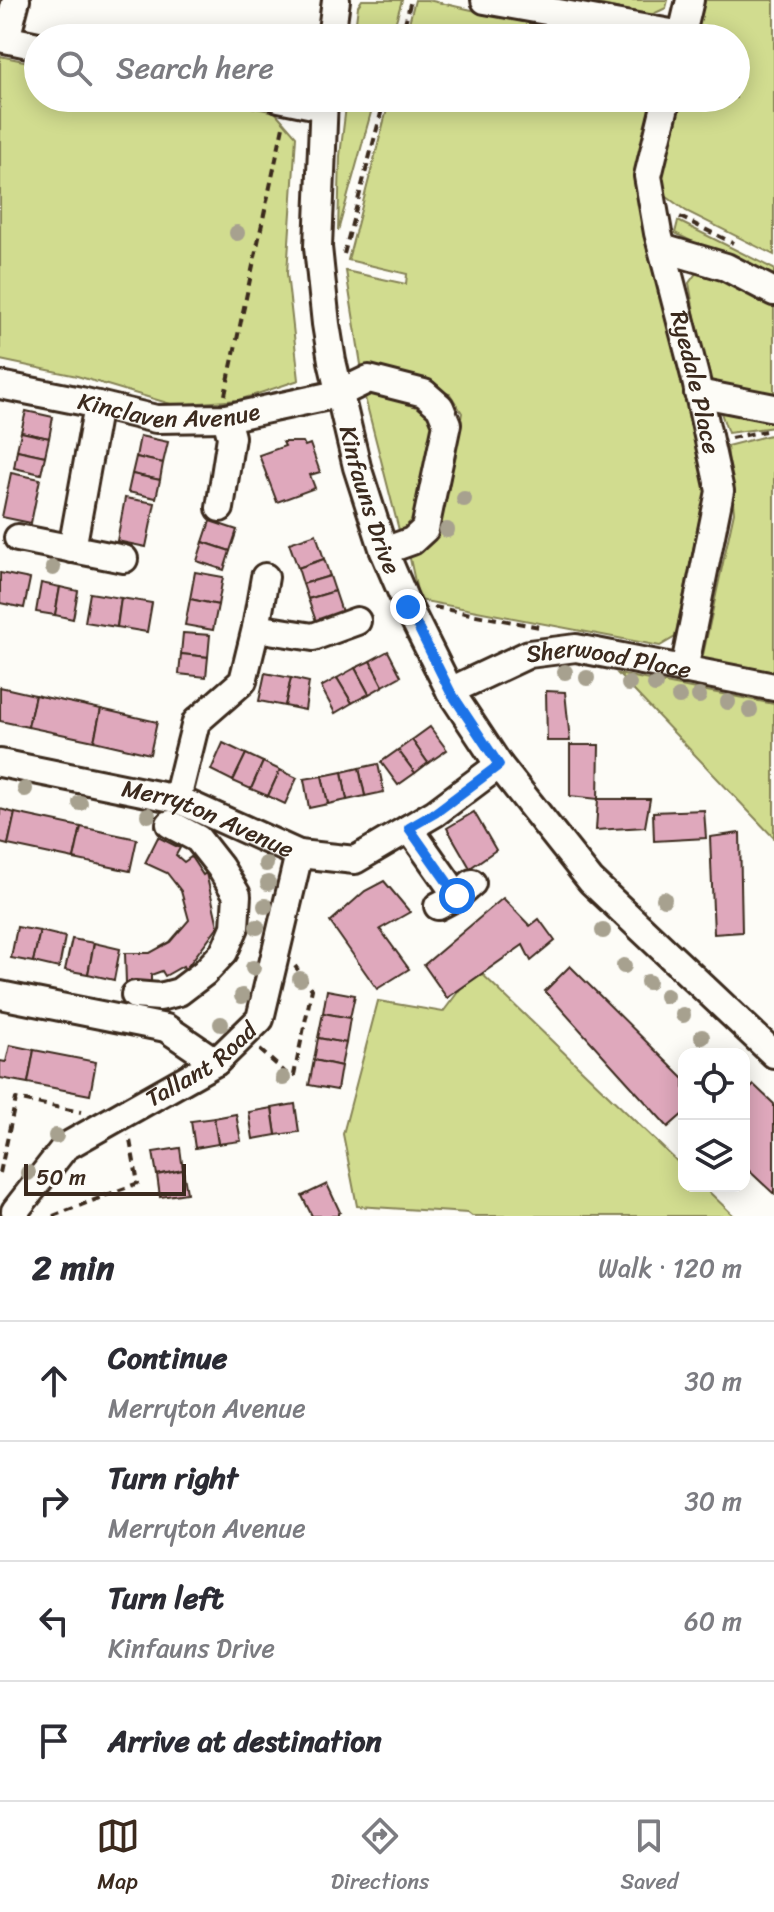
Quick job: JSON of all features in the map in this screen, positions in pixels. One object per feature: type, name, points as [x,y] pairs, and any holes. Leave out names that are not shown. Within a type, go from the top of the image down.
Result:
[{"type":"street","points":[[16,0],[3,38],[24,43]]},
{"type":"street","points":[[333,24],[336,0]]},
{"type":"street","points":[[485,0],[616,24]]},
{"type":"street","points":[[685,24],[690,0]]},
{"type":"street","name":"Kinfauns Drive","points":[[324,112],[318,247],[326,324],[338,394],[357,467],[384,551],[408,607],[450,691],[499,765],[591,881],[774,1054]]},
{"type":"street","name":"Ryedale Place","points":[[664,112],[648,176],[720,491],[684,670]]},
{"type":"street","points":[[662,248],[726,267],[774,292]]},
{"type":"street","name":"Kinclaven Avenue","points":[[0,385],[156,419],[223,418],[338,394],[369,379],[424,393],[440,407],[447,424],[425,529],[412,541],[384,551]]},
{"type":"street","points":[[698,393],[772,419]]},
{"type":"street","points":[[72,549],[98,405]]},
{"type":"street","points":[[220,508],[231,437],[223,418]]},
{"type":"street","points":[[18,538],[124,559]]},
{"type":"street","points":[[135,995],[160,997],[179,992],[204,973],[224,952],[235,927],[237,895],[220,867],[173,812],[196,722],[243,681],[265,577]]},
{"type":"street","points":[[256,628],[313,637],[357,621]]},
{"type":"street","name":"Sherwood Place","points":[[450,691],[529,654],[576,648],[774,687]]},
{"type":"street","name":"Merryton Avenue","points":[[0,763],[173,812],[213,815],[299,854],[355,860],[435,813],[499,765]]},
{"type":"street","points":[[198,839],[213,815]]},
{"type":"street","points":[[409,828],[456,895]]},
{"type":"street","name":"Tallant Road","points":[[16,1216],[15,1211],[65,1147],[216,1062],[260,1019],[299,854]]},
{"type":"street","points":[[0,995],[166,1028],[216,1062]]},
{"type":"street","points":[[166,1028],[169,995]]},
{"type":"path","points":[[405,24],[411,0]]},
{"type":"path","points":[[223,418],[282,112]]},
{"type":"path","points":[[342,264],[381,112]]},
{"type":"path","points":[[653,203],[734,243]]},
{"type":"path","points":[[709,442],[772,419]]},
{"type":"path","points":[[408,607],[441,607],[544,628]]},
{"type":"path","points":[[243,1036],[286,1073],[294,1075],[312,989],[293,964],[275,959]]},
{"type":"path","points":[[0,1173],[16,1099],[120,1116],[138,1183],[53,1216]]},
{"type":"green space","points":[[362,0],[402,0],[395,24],[356,24]]},
{"type":"green space","points":[[415,0],[428,0],[533,24],[409,24]]},
{"type":"green space","points":[[582,0],[668,0],[666,8],[649,16]]},
{"type":"green space","points":[[699,0],[774,0],[774,255],[686,211],[663,194],[662,158],[673,112],[750,112],[750,24],[693,24]]},
{"type":"green space","points":[[0,56],[24,61],[24,112],[275,112],[296,136],[287,273],[299,380],[239,400],[174,405],[77,376],[0,360]]},
{"type":"green space","points":[[345,112],[371,112],[338,231],[340,156]]},
{"type":"green space","points":[[386,112],[649,112],[637,179],[706,488],[675,637],[660,646],[419,600],[409,554],[430,538],[450,481],[462,413],[450,394],[362,371],[346,271],[406,284],[407,274],[348,260]]},
{"type":"green space","points":[[678,221],[774,269],[774,283],[675,233]]},
{"type":"green space","points":[[699,269],[774,301],[774,399],[713,383],[704,370],[689,283]]},
{"type":"green space","points":[[424,393],[440,407],[417,526],[400,534],[364,394]]},
{"type":"green space","points":[[719,407],[774,413],[774,427],[728,433]]},
{"type":"green space","points":[[774,434],[774,678],[701,664],[734,512],[727,446]]},
{"type":"green space","points":[[618,674],[774,704],[774,838]]},
{"type":"green space","points":[[476,968],[678,1162],[678,1192],[709,1192],[734,1216],[472,1216],[468,1213],[357,1206],[343,1134],[378,1001],[443,1012]]},
{"type":"building","points":[[26,411],[53,417],[49,438],[21,432]]},
{"type":"building","points":[[21,432],[49,438],[45,456],[17,450]]},
{"type":"building","points":[[140,436],[168,442],[163,463],[136,457]]},
{"type":"building","points":[[283,442],[310,444],[320,472],[310,475],[315,488],[277,502],[259,455],[285,446]]},
{"type":"building","points":[[17,450],[45,456],[41,474],[14,468]]},
{"type":"building","points":[[136,457],[163,463],[160,480],[132,474]]},
{"type":"building","points":[[11,473],[40,479],[31,523],[2,517]]},
{"type":"building","points":[[132,474],[160,480],[156,498],[128,492]]},
{"type":"building","points":[[125,498],[155,503],[146,547],[117,541]]},
{"type":"building","points":[[210,521],[237,530],[230,551],[203,542]]},
{"type":"building","points":[[316,534],[324,559],[298,568],[289,543]]},
{"type":"building","points":[[203,542],[230,551],[224,570],[197,561]]},
{"type":"building","points":[[324,559],[330,576],[303,584],[298,568]]},
{"type":"building","points":[[195,572],[223,577],[218,605],[190,599]]},
{"type":"building","points":[[0,573],[30,579],[24,608],[0,603]]},
{"type":"building","points":[[330,576],[335,591],[308,599],[303,584]]},
{"type":"building","points":[[41,583],[60,587],[55,615],[36,612]]},
{"type":"building","points":[[60,587],[78,591],[73,619],[55,615]]},
{"type":"building","points":[[335,591],[342,612],[316,621],[308,599]]},
{"type":"building","points":[[90,593],[121,598],[117,627],[85,622]]},
{"type":"building","points":[[121,598],[152,603],[147,632],[117,627]]},
{"type":"building","points":[[190,599],[218,605],[213,630],[185,625]]},
{"type":"building","points":[[183,633],[210,635],[208,657],[181,654]]},
{"type":"building","points":[[388,651],[401,676],[383,686],[370,661]]},
{"type":"building","points":[[181,654],[208,657],[206,677],[179,674]]},
{"type":"building","points":[[370,661],[383,686],[369,694],[355,668]]},
{"type":"building","points":[[355,668],[369,694],[352,703],[337,678]]},
{"type":"building","points":[[265,673],[291,678],[285,706],[259,701]]},
{"type":"building","points":[[291,678],[309,682],[305,710],[285,706]]},
{"type":"building","points":[[337,678],[352,703],[335,713],[321,687]]},
{"type":"building","points":[[0,687],[35,695],[28,727],[0,721]]},
{"type":"building","points":[[546,691],[565,692],[570,741],[547,741]]},
{"type":"building","points":[[35,695],[101,709],[94,741],[28,727]]},
{"type":"building","points":[[101,709],[157,722],[150,754],[94,741]]},
{"type":"building","points":[[430,727],[447,750],[428,763],[412,740]]},
{"type":"building","points":[[412,740],[428,763],[415,773],[398,750]]},
{"type":"building","points":[[223,743],[246,754],[233,781],[211,770]]},
{"type":"building","points":[[570,745],[599,745],[598,799],[570,796]]},
{"type":"building","points":[[398,750],[415,773],[398,785],[381,762]]},
{"type":"building","points":[[246,754],[263,762],[251,789],[233,781]]},
{"type":"building","points":[[263,762],[280,770],[268,796],[251,789]]},
{"type":"building","points":[[378,764],[384,792],[365,796],[359,768]]},
{"type":"building","points":[[359,768],[365,796],[347,800],[342,772]]},
{"type":"building","points":[[280,770],[297,778],[285,804],[268,796]]},
{"type":"building","points":[[342,772],[347,800],[328,804],[322,776]]},
{"type":"building","points":[[322,776],[328,804],[309,808],[304,779]]},
{"type":"building","points":[[598,799],[650,799],[645,827],[596,830]]},
{"type":"building","points":[[0,809],[15,813],[8,845],[0,843]]},
{"type":"building","points":[[704,810],[706,838],[654,841],[653,812]]},
{"type":"building","points":[[474,812],[496,850],[470,868],[447,828]]},
{"type":"building","points":[[15,813],[81,827],[74,859],[8,845]]},
{"type":"building","points":[[81,827],[137,839],[130,871],[74,859]]},
{"type":"building","points":[[740,833],[742,932],[714,934],[710,837]]},
{"type":"building","points":[[158,837],[180,848],[176,855],[184,862],[191,857],[203,875],[206,873],[218,926],[185,970],[183,966],[165,976],[162,971],[151,975],[151,983],[126,983],[125,953],[150,953],[170,942],[189,920],[181,891],[167,873],[145,863]]},
{"type":"building","points":[[384,881],[410,912],[380,929],[409,969],[377,989],[330,922],[365,891]]},
{"type":"building","points":[[503,898],[530,926],[539,919],[555,941],[531,961],[523,945],[447,998],[424,965]]},
{"type":"building","points":[[17,927],[40,931],[33,962],[11,958]]},
{"type":"building","points":[[40,931],[65,937],[59,968],[33,962]]},
{"type":"building","points":[[72,939],[94,943],[88,974],[65,970]]},
{"type":"building","points":[[94,943],[120,949],[114,980],[88,974]]},
{"type":"building","points":[[570,966],[678,1073],[678,1118],[668,1127],[545,991]]},
{"type":"building","points":[[327,990],[355,995],[350,1018],[323,1013]]},
{"type":"building","points":[[323,1013],[350,1018],[346,1043],[318,1038]]},
{"type":"building","points":[[318,1038],[346,1043],[341,1066],[314,1060]]},
{"type":"building","points":[[10,1045],[34,1050],[28,1083],[0,1078],[0,1061],[6,1062]]},
{"type":"building","points":[[34,1050],[96,1062],[90,1095],[28,1083]]},
{"type":"building","points":[[314,1060],[341,1066],[337,1090],[309,1085]]},
{"type":"building","points":[[754,1085],[774,1104],[774,1194],[750,1172],[750,1089]]},
{"type":"building","points":[[295,1104],[299,1132],[276,1135],[272,1108]]},
{"type":"building","points":[[272,1108],[276,1135],[253,1139],[249,1112]]},
{"type":"building","points":[[236,1114],[241,1141],[218,1144],[214,1118]]},
{"type":"building","points":[[214,1118],[218,1144],[195,1148],[191,1121]]},
{"type":"building","points":[[180,1148],[183,1170],[157,1175],[153,1152]]},
{"type":"building","points":[[183,1170],[187,1193],[160,1197],[157,1175]]},
{"type":"building","points":[[327,1184],[340,1212],[338,1216],[312,1216],[302,1196]]},
{"type":"route","points":[[408,607],[450,691],[499,765],[435,813],[409,828],[457,896]]}]
